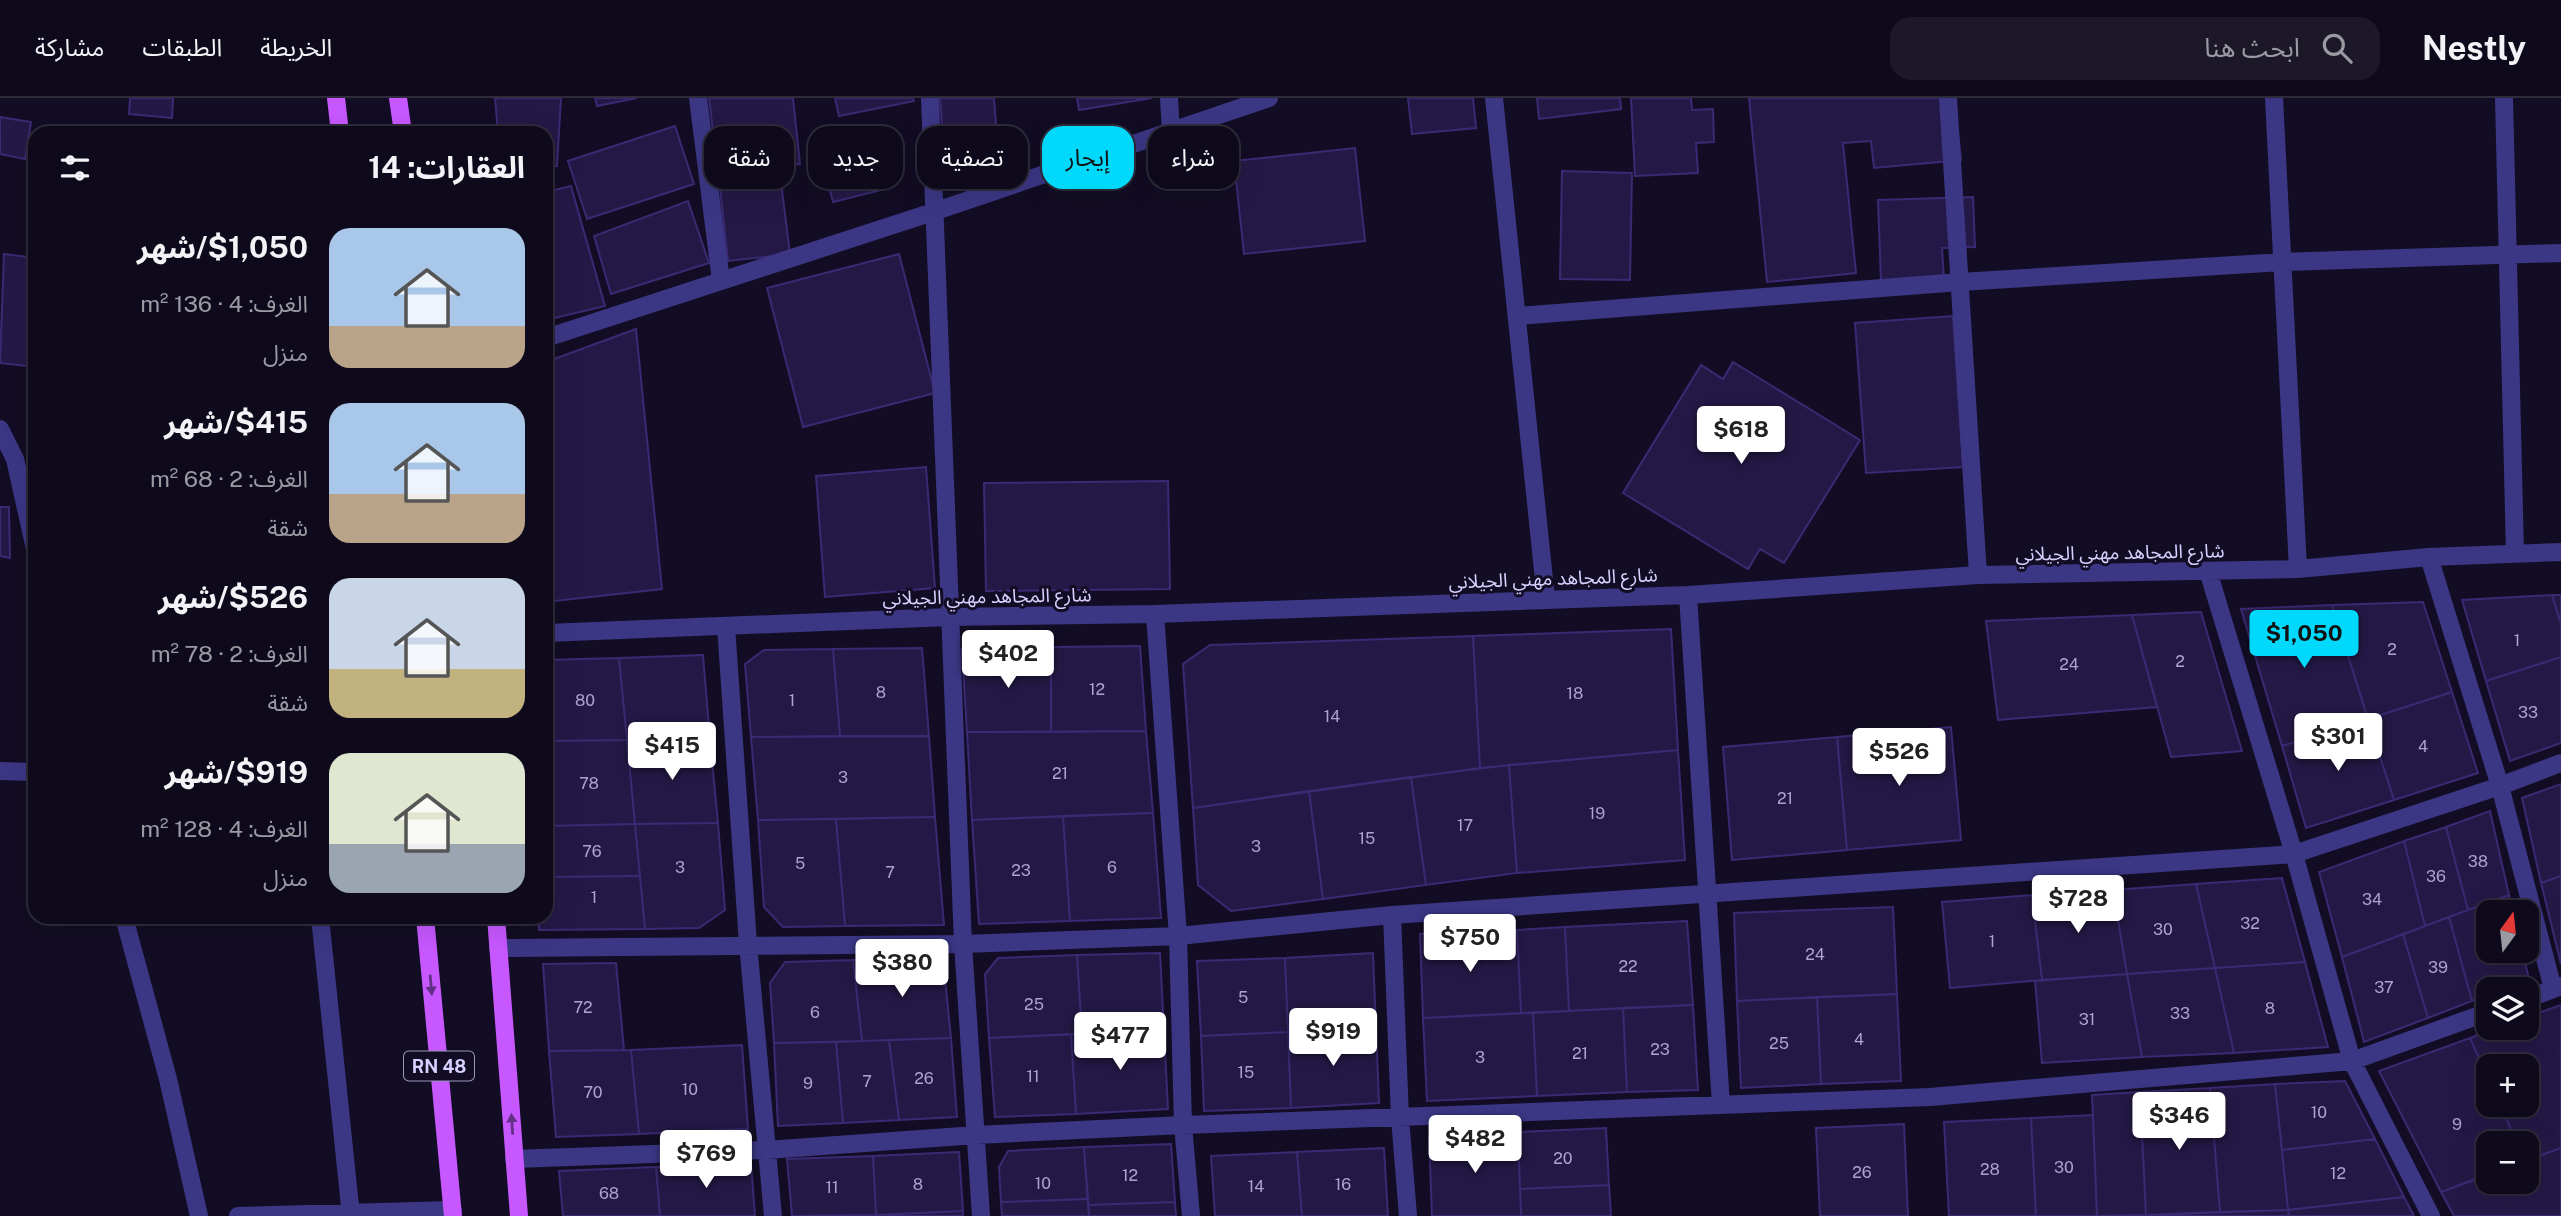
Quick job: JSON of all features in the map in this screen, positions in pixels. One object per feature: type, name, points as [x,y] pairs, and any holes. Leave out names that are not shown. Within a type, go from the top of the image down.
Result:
[{"type":"main road","points":[[335,98],[339,126]]},
{"type":"main road","points":[[398,98],[402,126]]},
{"type":"main road","name":"RN 48","points":[[426,924],[453,1213]]},
{"type":"main road","points":[[496,924],[519,1216]]},
{"type":"street","points":[[698,98],[721,281]]},
{"type":"street","points":[[930,98],[963,944],[981,1216]]},
{"type":"street","points":[[1169,98],[1171,126]]},
{"type":"street","points":[[1188,126],[1269,98]]},
{"type":"street","points":[[1494,98],[1546,599]]},
{"type":"street","points":[[1948,98],[1978,575]]},
{"type":"street","points":[[2274,98],[2298,569]]},
{"type":"street","points":[[2504,98],[2515,553]]},
{"type":"street","points":[[553,336],[1148,140]]},
{"type":"street","points":[[1517,316],[1960,282],[2282,262],[2561,253]]},
{"type":"street","points":[[0,429],[15,459],[28,518]]},
{"type":"street","name":"شارع المجاهد مهني الجيلاني","points":[[553,633],[949,617],[1155,614],[1688,595],[1978,575],[2298,569],[2429,557],[2561,552]]},
{"type":"street","points":[[2429,557],[2500,786],[2557,988],[2539,995]]},
{"type":"street","points":[[2207,571],[2294,854],[2352,1061],[2431,1216]]},
{"type":"street","points":[[1688,595],[1721,1105]]},
{"type":"street","points":[[1155,614],[1178,936],[1183,1125],[1191,1216]]},
{"type":"street","points":[[726,626],[748,944],[773,1216]]},
{"type":"street","points":[[498,948],[963,944],[1178,936],[1392,915],[2294,854],[2561,763]]},
{"type":"street","points":[[0,771],[28,772]]},
{"type":"street","points":[[1392,915],[1400,1118],[1408,1216]]},
{"type":"street","points":[[126,924],[168,1079],[198,1216]]},
{"type":"street","points":[[321,924],[351,1214]]},
{"type":"street","points":[[514,1159],[767,1150],[976,1135],[1183,1125],[1930,1097],[2352,1061],[2476,1016]]},
{"type":"street","points":[[239,1216],[453,1213]]},
{"type":"building","points":[[130,98],[173,98],[172,118],[129,114]]},
{"type":"building","points":[[495,98],[561,98],[557,166],[553,166],[553,126],[497,126]]},
{"type":"building","points":[[595,98],[637,98],[597,106]]},
{"type":"building","points":[[709,98],[793,98],[800,164],[794,165],[794,126],[712,126]]},
{"type":"building","points":[[835,98],[913,98],[914,101],[839,116]]},
{"type":"building","points":[[940,98],[994,98],[996,126],[942,126]]},
{"type":"building","points":[[1077,98],[1152,98],[1079,110]]},
{"type":"building","points":[[1408,98],[1473,98],[1476,128],[1412,134]]},
{"type":"building","points":[[1537,98],[1620,98],[1621,109],[1539,119]]},
{"type":"building","points":[[1631,98],[1691,98],[1692,110],[1713,109],[1714,142],[1696,143],[1698,173],[1635,176]]},
{"type":"building","points":[[1749,98],[1942,98],[1958,132],[1961,160],[1874,168],[1871,141],[1843,143],[1856,273],[1767,282]]},
{"type":"building","points":[[0,117],[31,122],[28,126],[25,159],[0,154]]},
{"type":"building","points":[[675,126],[694,184],[587,219],[568,161]]},
{"type":"building","points":[[1355,148],[1365,241],[1244,254],[1237,189],[1239,160]]},
{"type":"building","points":[[1562,171],[1632,173],[1630,280],[1560,279]]},
{"type":"building","points":[[571,186],[605,306],[553,318],[553,190]]},
{"type":"building","points":[[720,189],[782,189],[790,254],[728,261]]},
{"type":"building","points":[[830,189],[885,189],[833,202]]},
{"type":"building","points":[[1973,197],[1975,247],[1942,248],[1944,279],[1881,281],[1878,200]]},
{"type":"building","points":[[688,201],[709,263],[611,294],[594,236]]},
{"type":"building","points":[[4,254],[28,257],[28,366],[0,363]]},
{"type":"building","points":[[899,254],[935,393],[803,427],[767,288]]},
{"type":"building","points":[[1953,316],[1963,467],[1866,473],[1855,323]]},
{"type":"building","points":[[636,329],[662,589],[553,601],[553,359]]},
{"type":"building","points":[[1733,362],[1860,440],[1784,563],[1760,549],[1748,569],[1623,493],[1701,365],[1723,379]]},
{"type":"building","points":[[926,467],[935,588],[825,597],[816,476]]},
{"type":"building","points":[[1168,481],[1170,589],[986,591],[984,483]]},
{"type":"building","points":[[0,507],[9,507],[10,558],[0,556]]},
{"type":"building","points":[[2552,595],[2561,624],[2561,657],[2486,681],[2462,600]]},
{"type":"building","points":[[2552,595],[2561,595],[2561,623]]},
{"type":"building","points":[[2423,602],[2452,692],[2368,719],[2332,605]]},
{"type":"building","points":[[2332,605],[2368,719],[2282,746],[2241,609]]},
{"type":"building","points":[[2201,612],[2242,751],[2171,757],[2132,615]]},
{"type":"building","points":[[2132,615],[2157,707],[1998,720],[1986,621]]},
{"type":"building","points":[[1671,629],[1678,750],[1480,768],[1473,636]]},
{"type":"building","points":[[1473,636],[1480,768],[1193,808],[1183,664],[1210,645]]},
{"type":"building","points":[[1140,646],[1146,731],[1051,732],[1051,647]]},
{"type":"building","points":[[1051,647],[1051,732],[967,732],[962,649]]},
{"type":"building","points":[[922,648],[929,736],[840,736],[833,649]]},
{"type":"building","points":[[833,649],[840,736],[751,737],[745,664],[764,650]]},
{"type":"building","points":[[703,655],[710,739],[627,740],[619,658]]},
{"type":"building","points":[[2561,657],[2561,743],[2510,761],[2486,681]]},
{"type":"building","points":[[619,658],[627,740],[553,741],[553,660]]},
{"type":"building","points":[[2452,692],[2478,773],[2394,800],[2368,719]]},
{"type":"building","points":[[2368,719],[2394,800],[2306,828],[2282,746]]},
{"type":"building","points":[[1951,727],[1961,840],[1847,850],[1837,737]]},
{"type":"building","points":[[1146,731],[1153,813],[972,820],[967,732]]},
{"type":"building","points":[[929,736],[935,817],[758,820],[751,737]]},
{"type":"building","points":[[1837,737],[1847,850],[1732,860],[1723,747]]},
{"type":"building","points":[[710,739],[718,823],[635,824],[627,740]]},
{"type":"building","points":[[627,740],[635,824],[553,826],[553,741]]},
{"type":"building","points":[[1678,750],[1685,860],[1517,873],[1509,765]]},
{"type":"building","points":[[1509,765],[1517,873],[1426,885],[1411,777]]},
{"type":"building","points":[[1411,777],[1426,885],[1323,899],[1309,791]]},
{"type":"building","points":[[2561,784],[2561,876],[2541,883],[2522,798]]},
{"type":"building","points":[[1309,791],[1323,899],[1231,911],[1198,885],[1193,808]]},
{"type":"building","points":[[2490,811],[2509,895],[2495,900],[2476,900],[2476,907],[2468,910],[2446,827]]},
{"type":"building","points":[[1153,813],[1161,918],[1070,921],[1063,816]]},
{"type":"building","points":[[1063,816],[1070,921],[979,924],[972,820]]},
{"type":"building","points":[[935,817],[944,925],[845,926],[836,819]]},
{"type":"building","points":[[836,819],[845,926],[783,927],[764,907],[758,820]]},
{"type":"building","points":[[718,823],[725,910],[699,928],[645,929],[635,824]]},
{"type":"building","points":[[635,824],[640,876],[553,877],[553,826]]},
{"type":"building","points":[[2446,827],[2468,910],[2425,926],[2404,841]]},
{"type":"building","points":[[2404,841],[2425,926],[2342,957],[2319,872]]},
{"type":"building","points":[[640,876],[645,929],[539,930],[539,924],[553,924],[553,877]]},
{"type":"building","points":[[2561,876],[2561,964],[2541,883]]},
{"type":"building","points":[[2282,878],[2305,962],[2215,968],[2196,884]]},
{"type":"building","points":[[2196,884],[2215,968],[2127,974],[2113,890]]},
{"type":"building","points":[[2113,890],[2127,974],[2042,980],[2032,895]]},
{"type":"building","points":[[2032,895],[2042,980],[1950,988],[1942,902]]},
{"type":"building","points":[[2509,895],[2510,900],[2495,900]]},
{"type":"building","points":[[1893,907],[1897,994],[1737,1001],[1734,913]]},
{"type":"building","points":[[2476,907],[2476,963],[2525,963],[2529,977],[2476,977],[2476,1000],[2472,1001],[2449,917]]},
{"type":"building","points":[[2449,917],[2472,1001],[2428,1018],[2403,934]]},
{"type":"building","points":[[1687,921],[1693,1005],[1569,1011],[1565,927]]},
{"type":"building","points":[[1565,927],[1569,1011],[1521,1013],[1517,930]]},
{"type":"building","points":[[1517,930],[1521,1013],[1423,1018],[1420,934]]},
{"type":"building","points":[[2403,934],[2428,1018],[2364,1042],[2342,957]]},
{"type":"building","points":[[1160,953],[1164,1031],[1082,1034],[1077,955]]},
{"type":"building","points":[[1373,953],[1376,1029],[1288,1032],[1285,958]]},
{"type":"building","points":[[1077,955],[1082,1034],[989,1038],[985,974],[998,958]]},
{"type":"building","points":[[1285,958],[1288,1032],[1201,1036],[1197,961]]},
{"type":"building","points":[[943,959],[951,1038],[862,1041],[853,960]]},
{"type":"building","points":[[853,960],[862,1041],[774,1043],[770,983],[785,962]]},
{"type":"building","points":[[2305,962],[2328,1047],[2234,1053],[2215,968]]},
{"type":"building","points":[[616,963],[624,1050],[549,1051],[543,964]]},
{"type":"building","points":[[2215,968],[2234,1053],[2142,1057],[2127,974]]},
{"type":"building","points":[[2127,974],[2142,1057],[2042,1063],[2035,981]]},
{"type":"building","points":[[1897,994],[1901,1081],[1821,1084],[1817,997]]},
{"type":"building","points":[[1817,997],[1821,1084],[1741,1088],[1737,1001]]},
{"type":"building","points":[[1693,1005],[1698,1090],[1627,1092],[1623,1008]]},
{"type":"building","points":[[2561,1005],[2561,1148],[2539,1156],[2539,1131],[2512,1131],[2506,1117],[2539,1117],[2539,1054],[2477,1054],[2470,1038],[2476,1036],[2476,1040],[2539,1040],[2539,1013]]},
{"type":"building","points":[[1623,1008],[1627,1092],[1537,1096],[1533,1013]]},
{"type":"building","points":[[1533,1013],[1537,1096],[1427,1101],[1423,1018]]},
{"type":"building","points":[[1376,1029],[1379,1103],[1291,1108],[1288,1032]]},
{"type":"building","points":[[1164,1031],[1168,1109],[1076,1114],[1071,1034]]},
{"type":"building","points":[[1288,1032],[1291,1108],[1204,1111],[1201,1036]]},
{"type":"building","points":[[1071,1034],[1076,1114],[995,1117],[989,1038]]},
{"type":"building","points":[[951,1038],[957,1117],[899,1120],[889,1040]]},
{"type":"building","points":[[2470,1038],[2477,1054],[2476,1117],[2506,1117],[2512,1131],[2476,1131],[2476,1179],[2441,1192],[2379,1071]]},
{"type":"building","points":[[889,1040],[899,1120],[843,1123],[836,1042]]},
{"type":"building","points":[[836,1042],[843,1123],[778,1126],[774,1043]]},
{"type":"building","points":[[742,1045],[748,1129],[639,1134],[631,1050]]},
{"type":"building","points":[[631,1050],[639,1134],[556,1137],[549,1051]]},
{"type":"building","points":[[2345,1081],[2375,1139],[2282,1150],[2275,1084]]},
{"type":"building","points":[[2275,1084],[2288,1210],[2220,1212],[2210,1088]]},
{"type":"building","points":[[2210,1088],[2220,1212],[2146,1215],[2140,1092]]},
{"type":"building","points":[[2140,1092],[2146,1215],[2097,1216],[2092,1095]]},
{"type":"building","points":[[2093,1115],[2097,1216],[2036,1216],[2031,1118]]},
{"type":"building","points":[[2031,1118],[2036,1216],[1949,1216],[1944,1122]]},
{"type":"building","points":[[1904,1124],[1908,1216],[1820,1216],[1816,1128]]},
{"type":"building","points":[[1606,1128],[1609,1185],[1520,1189],[1518,1132]]},
{"type":"building","points":[[1518,1132],[1521,1216],[1432,1216],[1429,1136]]},
{"type":"building","points":[[2375,1139],[2404,1197],[2288,1210],[2282,1150]]},
{"type":"building","points":[[1171,1144],[1175,1202],[1088,1205],[1084,1147]]},
{"type":"building","points":[[1084,1147],[1088,1199],[1001,1202],[999,1167],[1008,1151]]},
{"type":"building","points":[[1384,1148],[1388,1216],[1302,1216],[1297,1152]]},
{"type":"building","points":[[2561,1148],[2561,1216],[2454,1216],[2441,1192],[2476,1179],[2476,1194],[2539,1194],[2539,1156]]},
{"type":"building","points":[[959,1152],[963,1211],[876,1215],[873,1156]]},
{"type":"building","points":[[1297,1152],[1302,1216],[1215,1216],[1211,1156]]},
{"type":"building","points":[[873,1156],[876,1215],[792,1216],[787,1159]]},
{"type":"building","points":[[751,1163],[755,1216],[660,1216],[656,1167]]},
{"type":"building","points":[[656,1167],[660,1216],[563,1216],[559,1171]]},
{"type":"building","points":[[1609,1185],[1611,1216],[1521,1216],[1520,1189]]},
{"type":"building","points":[[2404,1197],[2414,1216],[2289,1216],[2288,1210]]},
{"type":"building","points":[[1088,1199],[1089,1216],[1002,1216],[1001,1202]]},
{"type":"building","points":[[1175,1202],[1176,1216],[1089,1216],[1088,1205]]},
{"type":"building","points":[[2288,1210],[2289,1216],[2146,1216],[2146,1215]]},
{"type":"building","points":[[963,1211],[963,1216],[876,1216],[876,1215]]}]
